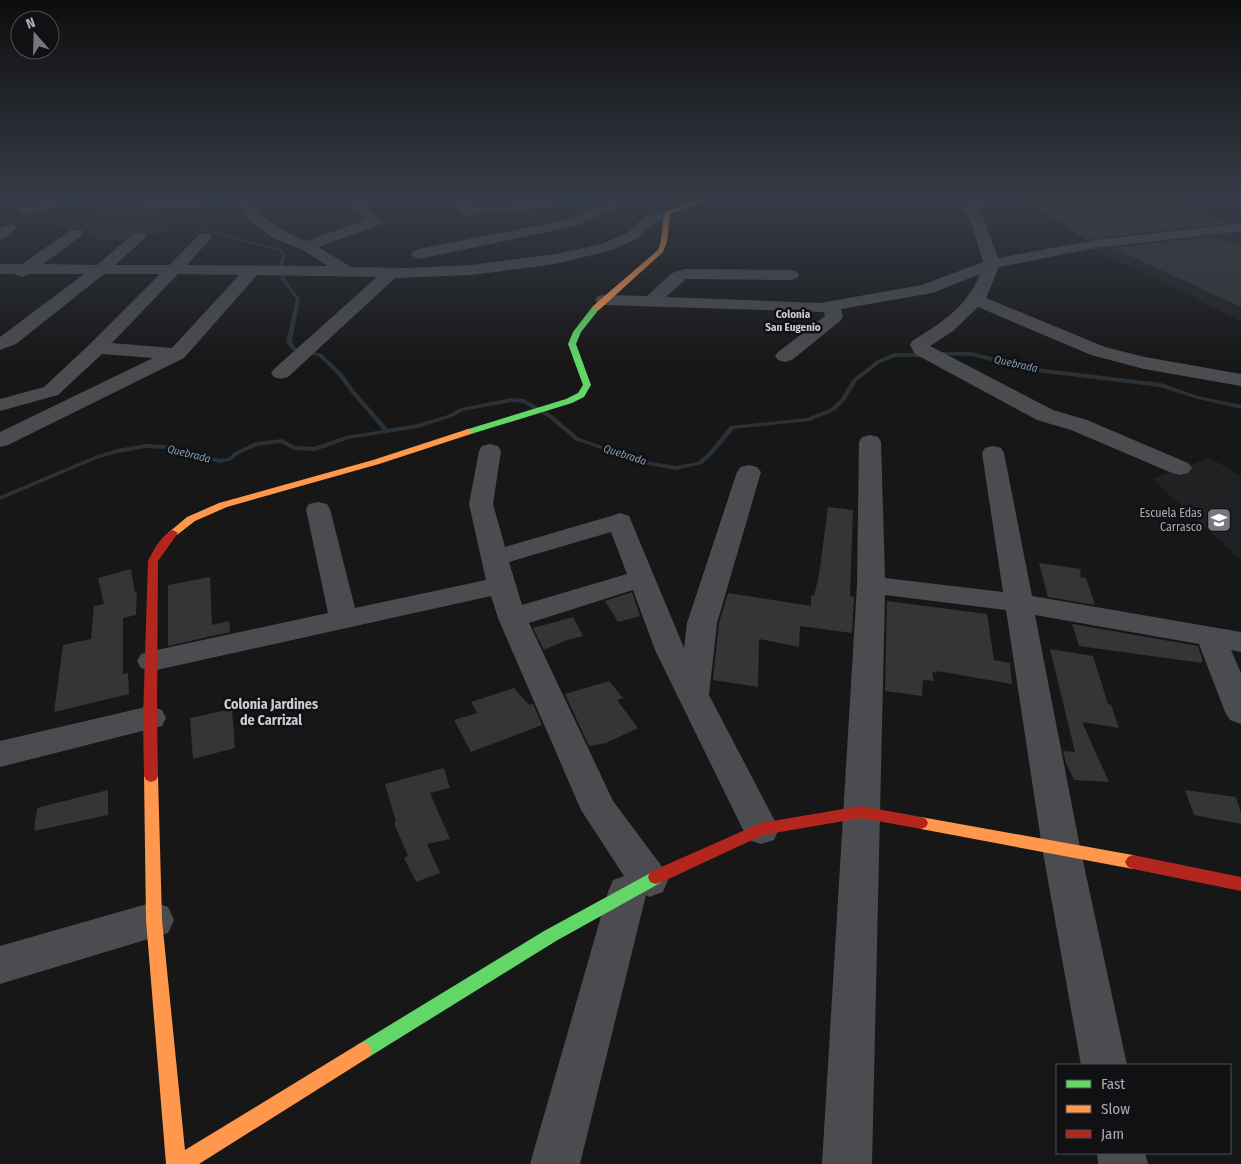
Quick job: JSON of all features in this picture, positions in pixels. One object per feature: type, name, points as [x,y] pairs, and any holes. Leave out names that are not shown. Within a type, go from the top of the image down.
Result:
[{"type":"street","points":[[0,287],[48,253]]},
{"type":"street","points":[[0,344],[9,340],[119,253]]},
{"type":"street","points":[[0,405],[51,391],[97,348],[189,253]]},
{"type":"street","points":[[318,253],[345,270]]},
{"type":"street","points":[[0,269],[345,270],[391,273],[471,270],[563,258],[581,253]]},
{"type":"street","points":[[176,1164],[154,920],[150,718],[153,561],[158,548],[170,534],[186,522],[223,505],[376,462],[428,444],[573,400],[586,391],[587,385],[574,350],[573,338],[604,300],[658,253]]},
{"type":"street","points":[[988,253],[992,264],[976,300],[947,327],[919,345],[931,355],[1045,414],[1079,425],[1180,468]]},
{"type":"street","points":[[604,300],[820,308],[926,289],[992,264],[1047,253]]},
{"type":"street","points":[[0,440],[177,354],[257,270]]},
{"type":"street","points":[[281,373],[391,273]]},
{"type":"street","points":[[651,302],[678,276],[685,274],[791,275]]},
{"type":"street","points":[[976,300],[1098,351],[1144,363],[1241,380]]},
{"type":"street","points":[[785,356],[834,317],[830,306]]},
{"type":"street","points":[[97,348],[177,354]]},
{"type":"street","points":[[847,1164],[871,585],[870,442]]},
{"type":"street","points":[[490,451],[482,504],[497,571],[512,618],[599,810],[638,886],[555,1164]]},
{"type":"street","points":[[993,453],[1061,847],[1104,1064]]},
{"type":"street","points":[[693,696],[702,623],[749,472]]},
{"type":"street","points":[[318,509],[343,618]]},
{"type":"street","points":[[152,661],[343,618],[497,571],[620,522],[670,650],[761,829]]},
{"type":"street","points":[[512,618],[642,578]]},
{"type":"street","points":[[871,585],[1019,603],[1241,642]]},
{"type":"street","points":[[1211,638],[1241,712]]},
{"type":"street","points":[[0,754],[150,718]]},
{"type":"street","points":[[181,1164],[550,936],[638,886],[761,829],[861,812],[1061,847],[1241,884]]},
{"type":"street","points":[[0,965],[154,920]]},
{"type":"shaded area","points":[[1102,253],[1241,253],[1241,321]]},
{"type":"shaded area","name":"Escuela Edas Carrasco","points":[[1210,458],[1241,476],[1241,560],[1152,479]]},
{"type":"building","points":[[1125,253],[1241,253],[1241,307]]},
{"type":"building","points":[[828,507],[853,510],[850,596],[854,597],[852,633],[800,626],[799,647],[759,639],[758,687],[713,680],[719,623],[728,593],[811,606],[811,595],[814,596],[819,575]]},
{"type":"building","points":[[1039,563],[1081,569],[1080,577],[1086,578],[1095,605],[1048,597]]},
{"type":"building","points":[[131,569],[135,592],[137,591],[136,615],[123,618],[123,674],[128,673],[129,694],[54,712],[63,645],[91,639],[94,606],[104,604],[98,578]]},
{"type":"building","points":[[210,577],[212,625],[229,621],[230,632],[168,646],[168,585]]},
{"type":"building","points":[[632,592],[640,616],[618,622],[605,601]]},
{"type":"building","points":[[887,601],[987,614],[994,660],[1010,663],[1012,684],[937,671],[937,673],[932,672],[934,681],[923,680],[922,696],[885,691]]},
{"type":"building","points":[[573,617],[583,636],[567,640],[544,650],[533,628]]},
{"type":"building","points":[[1072,624],[1198,646],[1202,663],[1079,646]]},
{"type":"building","points":[[1050,649],[1093,656],[1108,704],[1111,705],[1119,728],[1082,722],[1109,782],[1074,780],[1066,763],[1063,751],[1075,752]]},
{"type":"building","points":[[609,681],[623,698],[617,700],[638,728],[606,743],[589,746],[565,694]]},
{"type":"building","points":[[514,688],[529,705],[533,704],[542,725],[471,752],[454,720],[477,713],[471,702]]},
{"type":"building","points":[[232,709],[235,748],[193,759],[190,718]]},
{"type":"building","points":[[444,768],[450,788],[430,793],[450,839],[427,844],[440,873],[416,882],[404,858],[408,856],[394,823],[396,822],[385,784]]},
{"type":"building","points":[[108,790],[108,815],[34,831],[37,808]]},
{"type":"building","points":[[1185,790],[1236,797],[1241,812],[1241,824],[1194,815]]},
{"type":"waterway","points":[[283,253],[281,275],[298,299],[289,342],[294,349],[320,355],[340,374],[387,431]]},
{"type":"waterway","name":"Quebrada","points":[[937,354],[971,354],[1036,370],[1161,385],[1196,397],[1241,407]]},
{"type":"waterway","name":"Quebrada","points":[[387,431],[418,426],[450,416],[461,410],[511,400],[524,401],[550,416],[577,439],[645,463],[676,468],[700,463],[711,453],[732,427],[808,420],[832,410],[842,401],[855,380],[878,362],[894,355],[925,355]]},
{"type":"waterway","name":"Quebrada","points":[[0,498],[97,457],[117,451],[146,446],[164,447],[220,461],[230,459],[237,453],[256,444],[282,441],[294,448],[315,449],[348,437],[387,431]]},
{"type":"traffic: fast","points":[[468,432],[569,401],[581,395],[587,385],[572,344],[577,332],[596,308]]},
{"type":"traffic: fast","points":[[363,1051],[550,936],[656,877]]},
{"type":"traffic: slow","points":[[596,308],[658,253]]},
{"type":"traffic: slow","points":[[173,533],[191,519],[223,505],[376,462],[468,432]]},
{"type":"traffic: slow","points":[[151,776],[154,920],[176,1164]]},
{"type":"traffic: slow","points":[[921,823],[1133,862]]},
{"type":"traffic: slow","points":[[181,1164],[363,1051]]},
{"type":"traffic: jam","points":[[151,776],[150,718],[153,561],[159,550],[173,533]]},
{"type":"traffic: jam","points":[[656,877],[761,829],[861,812],[921,823]]},
{"type":"traffic: jam","points":[[1133,862],[1241,884]]},
{"type":"place","name":"Escuela Edas Carrasco","points":[[1219,520]]},
{"type":"district","name":"Colonia San Eugenio","points":[[793,320]]},
{"type":"district","name":"Colonia Jardines de Carrizal","points":[[271,712]]}]
